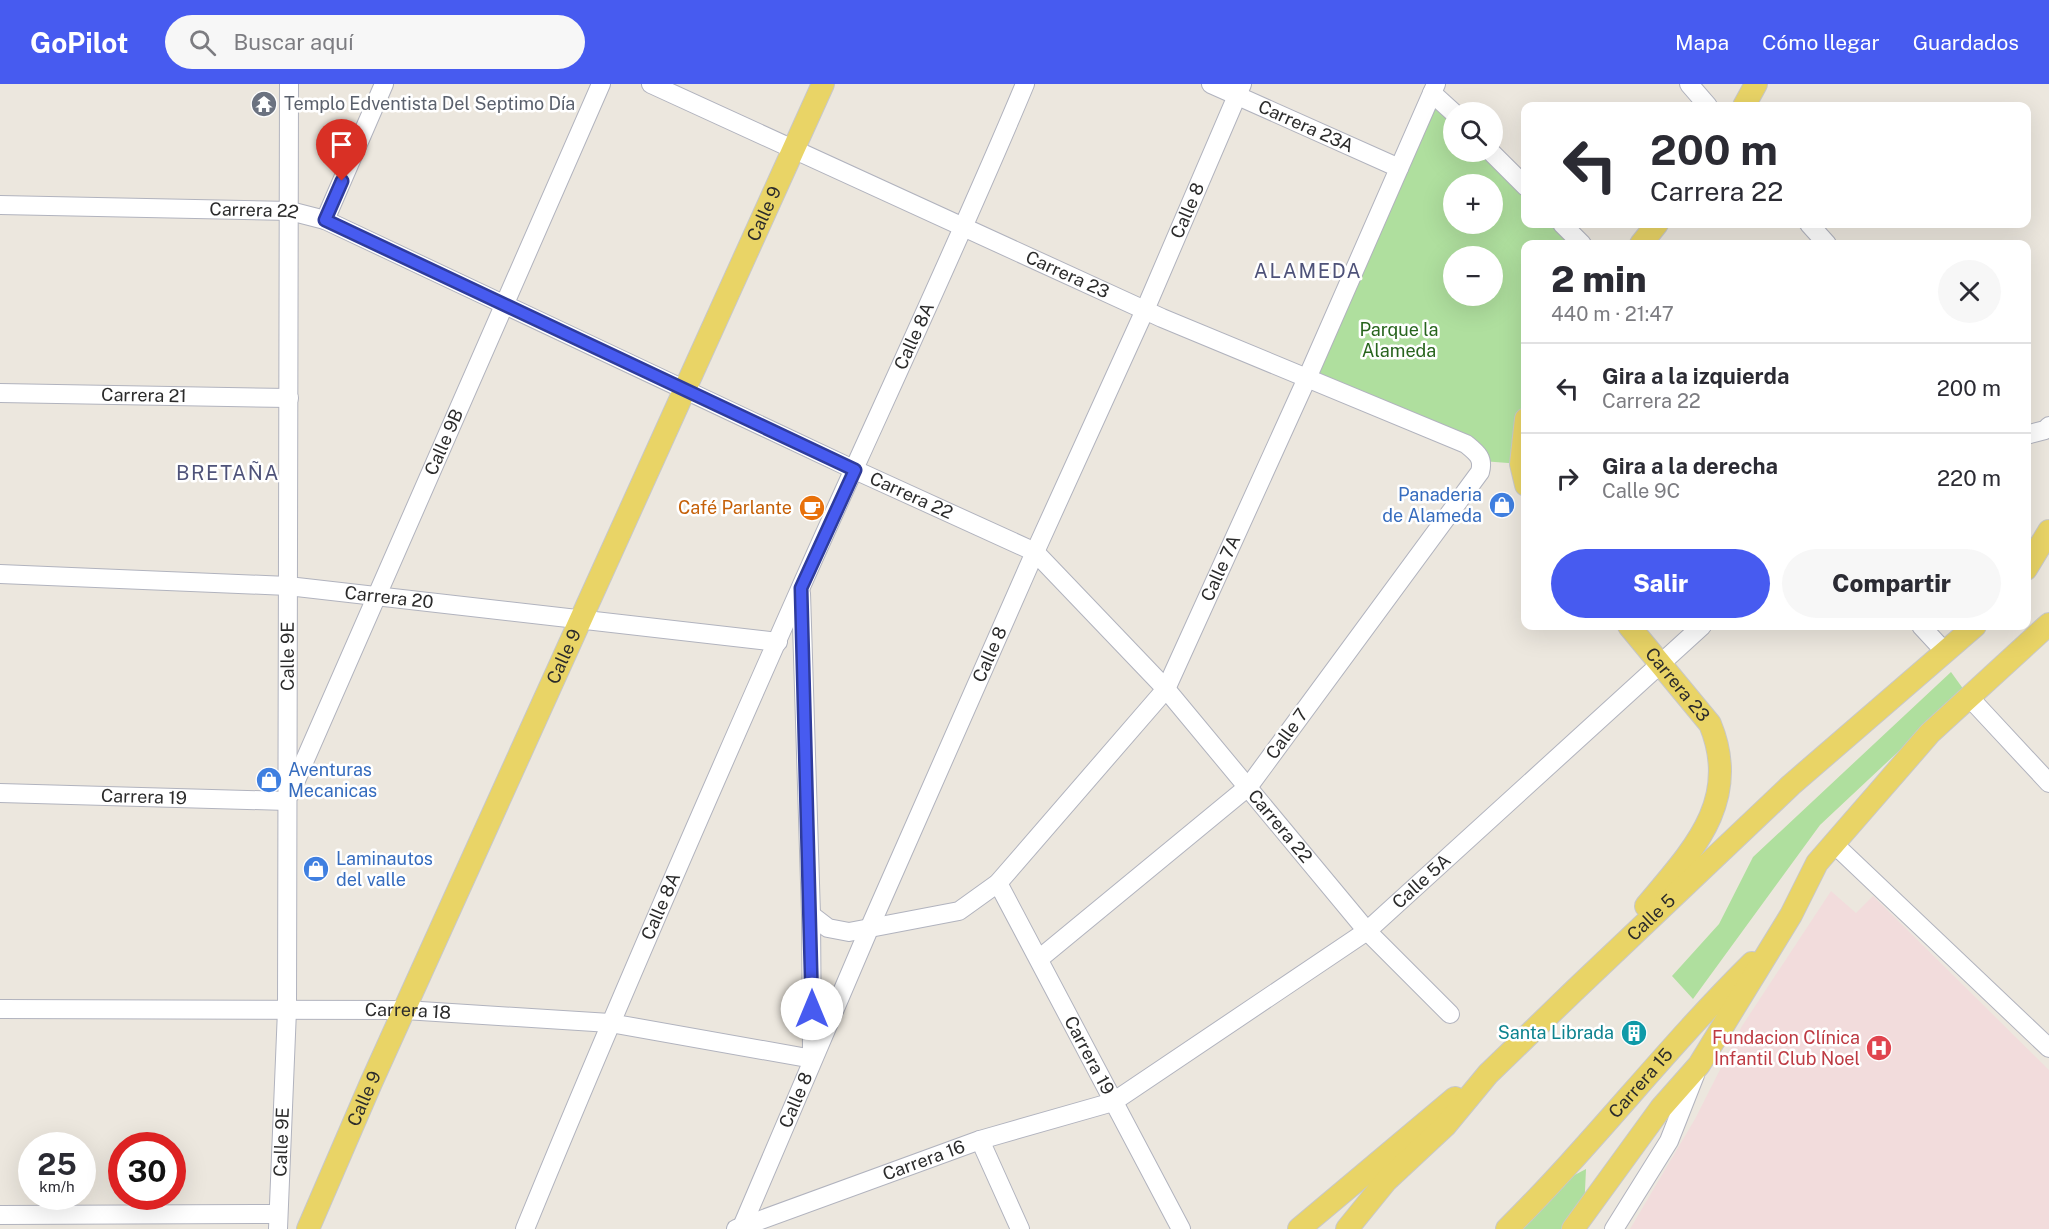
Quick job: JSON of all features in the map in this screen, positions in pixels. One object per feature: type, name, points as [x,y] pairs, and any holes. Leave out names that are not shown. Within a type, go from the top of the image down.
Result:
[{"type":"main road","name":"Calle 9","points":[[308,1229],[371,1083],[823,84]]},
{"type":"main road","points":[[1746,102],[1756,84]]},
{"type":"main road","points":[[1644,240],[1654,228]]},
{"type":"main road","points":[[2031,560],[2049,531]]},
{"type":"main road","points":[[1578,1221],[1660,1108],[1699,1065],[1777,938],[1816,863],[1930,733],[2039,639],[2049,624]]},
{"type":"main road","name":"Carrera 23","points":[[1576,989],[1697,844],[1715,806],[1721,772],[1718,741],[1710,724],[1632,630]]},
{"type":"main road","name":"Calle 5","points":[[1347,1229],[1386,1181],[1445,1126],[1488,1074],[1576,989],[1791,785],[1971,630]]},
{"type":"main road","name":"Carrera 15","points":[[1507,1229],[1548,1189],[1715,1000],[1777,938]]},
{"type":"main road","points":[[1299,1229],[1436,1113],[1488,1074]]},
{"type":"street","name":"Calle 9E","points":[[277,1222],[287,1010],[289,84]]},
{"type":"street","points":[[325,220],[384,84]]},
{"type":"street","name":"Calle 9B","points":[[287,801],[601,84]]},
{"type":"street","name":"Carrera 23","points":[[651,84],[1145,310],[1308,376],[1466,444],[1478,454],[1482,461]]},
{"type":"street","name":"Calle 8A","points":[[525,1229],[610,1023],[801,588],[966,227],[1025,84]]},
{"type":"street","name":"Carrera 23A","points":[[1211,84],[1239,90],[1399,168]]},
{"type":"street","points":[[1689,84],[1705,102]]},
{"type":"street","points":[[1434,89],[1445,102]]},
{"type":"street","name":"Calle 7A","points":[[811,915],[819,922],[838,931],[868,929],[959,911],[998,883],[1166,689],[1308,376],[1434,89]]},
{"type":"street","name":"Calle 8","points":[[739,1228],[868,929],[1145,310],[1239,90]]},
{"type":"street","points":[[1501,162],[1521,182]]},
{"type":"street","name":"Carrera 22","points":[[0,205],[290,212],[325,220],[507,303],[683,390],[1035,552],[1166,689],[1249,786],[1367,931],[1450,1014]]},
{"type":"street","points":[[1566,228],[1578,240]]},
{"type":"street","points":[[1813,228],[1823,240]]},
{"type":"street","name":"Carrera 21","points":[[0,393],[289,398]]},
{"type":"street","points":[[2031,434],[2045,430],[2049,426]]},
{"type":"street","name":"Calle 7","points":[[1039,959],[1249,786],[1480,472],[1482,461]]},
{"type":"street","name":"Carrera 20","points":[[0,574],[288,585],[778,642]]},
{"type":"street","name":"Calle 8A","points":[[801,588],[813,1059]]},
{"type":"street","name":"Calle 5A","points":[[1113,1102],[1367,931],[1697,630]]},
{"type":"street","points":[[1925,630],[1946,653]]},
{"type":"street","points":[[1969,697],[2049,783]]},
{"type":"street","name":"Carrera 19","points":[[0,793],[287,801]]},
{"type":"street","points":[[1833,843],[2049,1048]]},
{"type":"street","name":"Carrera 19","points":[[998,883],[1181,1229]]},
{"type":"street","name":"Carrera 18","points":[[0,1009],[405,1010],[610,1023],[813,1059]]},
{"type":"street","points":[[1614,1229],[1669,1141],[1699,1065]]},
{"type":"street","name":"Carrera 16","points":[[739,1228],[980,1140],[1113,1102]]},
{"type":"street","points":[[980,1140],[1020,1229]]},
{"type":"street","points":[[0,1215],[277,1222]]},
{"type":"shaded area","name":"Fundacion Clínica Infantil Club Noel","points":[[1831,891],[1856,913],[1873,896],[2049,1070],[2049,1229],[1630,1229],[1695,1119],[1742,1026]]},
{"type":"green space","name":"Parque la Alameda","points":[[1432,93],[1443,103],[1443,162],[1501,162],[1521,183],[1521,228],[1566,228],[1578,240],[1521,240],[1521,464],[1482,461],[1308,376]]},
{"type":"green space","points":[[1951,672],[1964,690],[1820,825],[1693,999],[1672,976],[1719,924],[1753,857]]},
{"type":"green space","points":[[1586,1169],[1584,1212],[1573,1229],[1507,1229],[1548,1189]]},
{"type":"place","name":"Templo Edventista Del Septimo Día","points":[[264,104]]},
{"type":"place","name":"Panaderia de Alameda","points":[[1502,505]]},
{"type":"place","name":"Café Parlante","points":[[812,508]]},
{"type":"place","name":"Aventuras Mecanicas","points":[[269,780]]},
{"type":"place","name":"Laminautos del valle","points":[[316,869]]},
{"type":"place","name":"Santa Librada","points":[[1634,1033]]},
{"type":"place","name":"Fundacion Clínica Infantil Club Noel","points":[[1879,1048]]},
{"type":"district","name":"ALAMEDA","points":[[1308,271]]},
{"type":"district","name":"BRETAÑA","points":[[228,473]]},
{"type":"route","points":[[342,181],[325,220],[507,303],[855,470],[801,588],[812,1009]]}]
